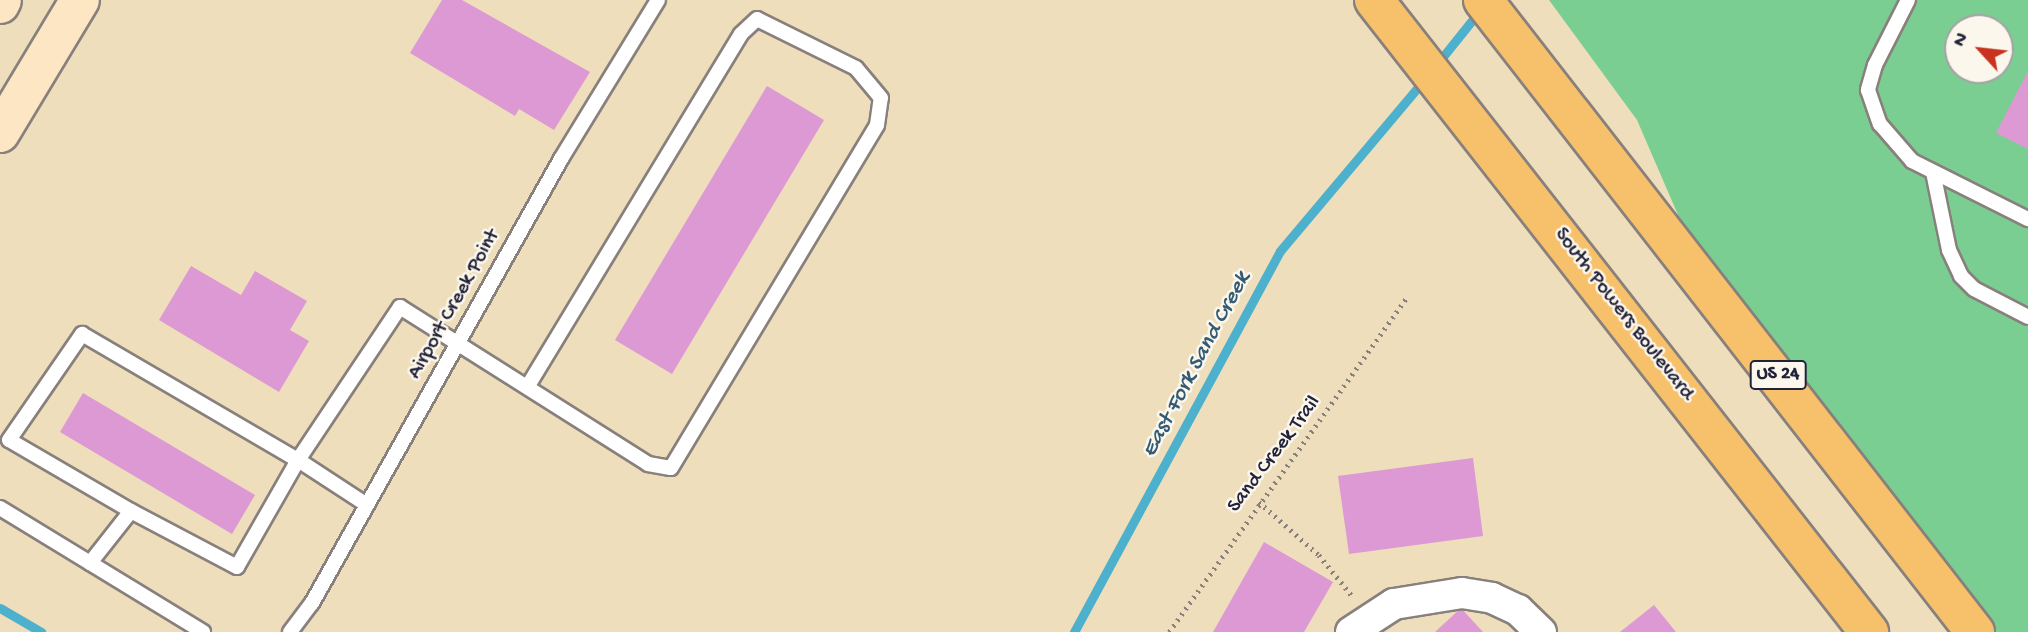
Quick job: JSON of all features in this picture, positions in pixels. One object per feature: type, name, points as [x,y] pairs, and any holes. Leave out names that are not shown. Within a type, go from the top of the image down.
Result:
[{"type":"highway","name":"US 24","points":[[1483,0],[1975,632]]},
{"type":"highway","name":"South Powers Boulevard","points":[[1376,2],[1535,201],[1869,632]]},
{"type":"main road","points":[[0,133],[80,0]]},
{"type":"street","points":[[1359,625],[1394,604],[1429,594],[1462,593],[1492,598],[1518,610],[1541,632]]},
{"type":"lane","name":"Airport Creek Point","points":[[290,632],[312,603],[459,341],[658,0]]},
{"type":"lane","points":[[1908,0],[1875,65],[1868,89],[1880,124],[1912,161],[2028,219]]},
{"type":"lane","points":[[367,505],[298,460],[82,334],[9,440],[131,511],[237,567],[298,460],[400,307],[459,341],[528,386],[648,464],[671,468],[877,125],[881,97],[856,68],[757,19],[741,34],[528,386]]},
{"type":"lane","points":[[1933,172],[1949,250],[1961,276],[1974,289],[2028,317]]},
{"type":"lane","points":[[0,508],[204,632]]},
{"type":"lane","points":[[90,563],[131,511]]},
{"type":"path","name":"Sand Creek Trail","points":[[1169,632],[1259,502],[1316,429],[1407,297]]},
{"type":"path","points":[[1259,502],[1319,555],[1359,625]]},
{"type":"green space","points":[[1549,0],[2028,0],[2028,632],[1975,632],[1707,282],[1637,120]]},
{"type":"building","points":[[442,0],[462,0],[590,72],[554,130],[519,109],[515,116],[410,53]]},
{"type":"building","points":[[2028,71],[2028,149],[1996,133]]},
{"type":"building","points":[[767,86],[824,120],[672,374],[615,340]]},
{"type":"building","points":[[191,266],[241,295],[255,271],[307,301],[290,330],[309,341],[279,392],[159,320]]},
{"type":"building","points":[[83,393],[255,495],[232,534],[60,432]]},
{"type":"building","points":[[1473,458],[1483,536],[1349,554],[1338,476]]},
{"type":"building","points":[[1264,542],[1333,582],[1304,632],[1213,632]]},
{"type":"building","points":[[1654,605],[1676,632],[1620,632]]},
{"type":"building","points":[[1461,608],[1483,632],[1435,632]]},
{"type":"waterway","points":[[1437,64],[1481,9]]},
{"type":"waterway","name":"East Fork Sand Creek","points":[[1074,632],[1280,251],[1424,80]]},
{"type":"waterway","points":[[0,608],[41,632]]}]
